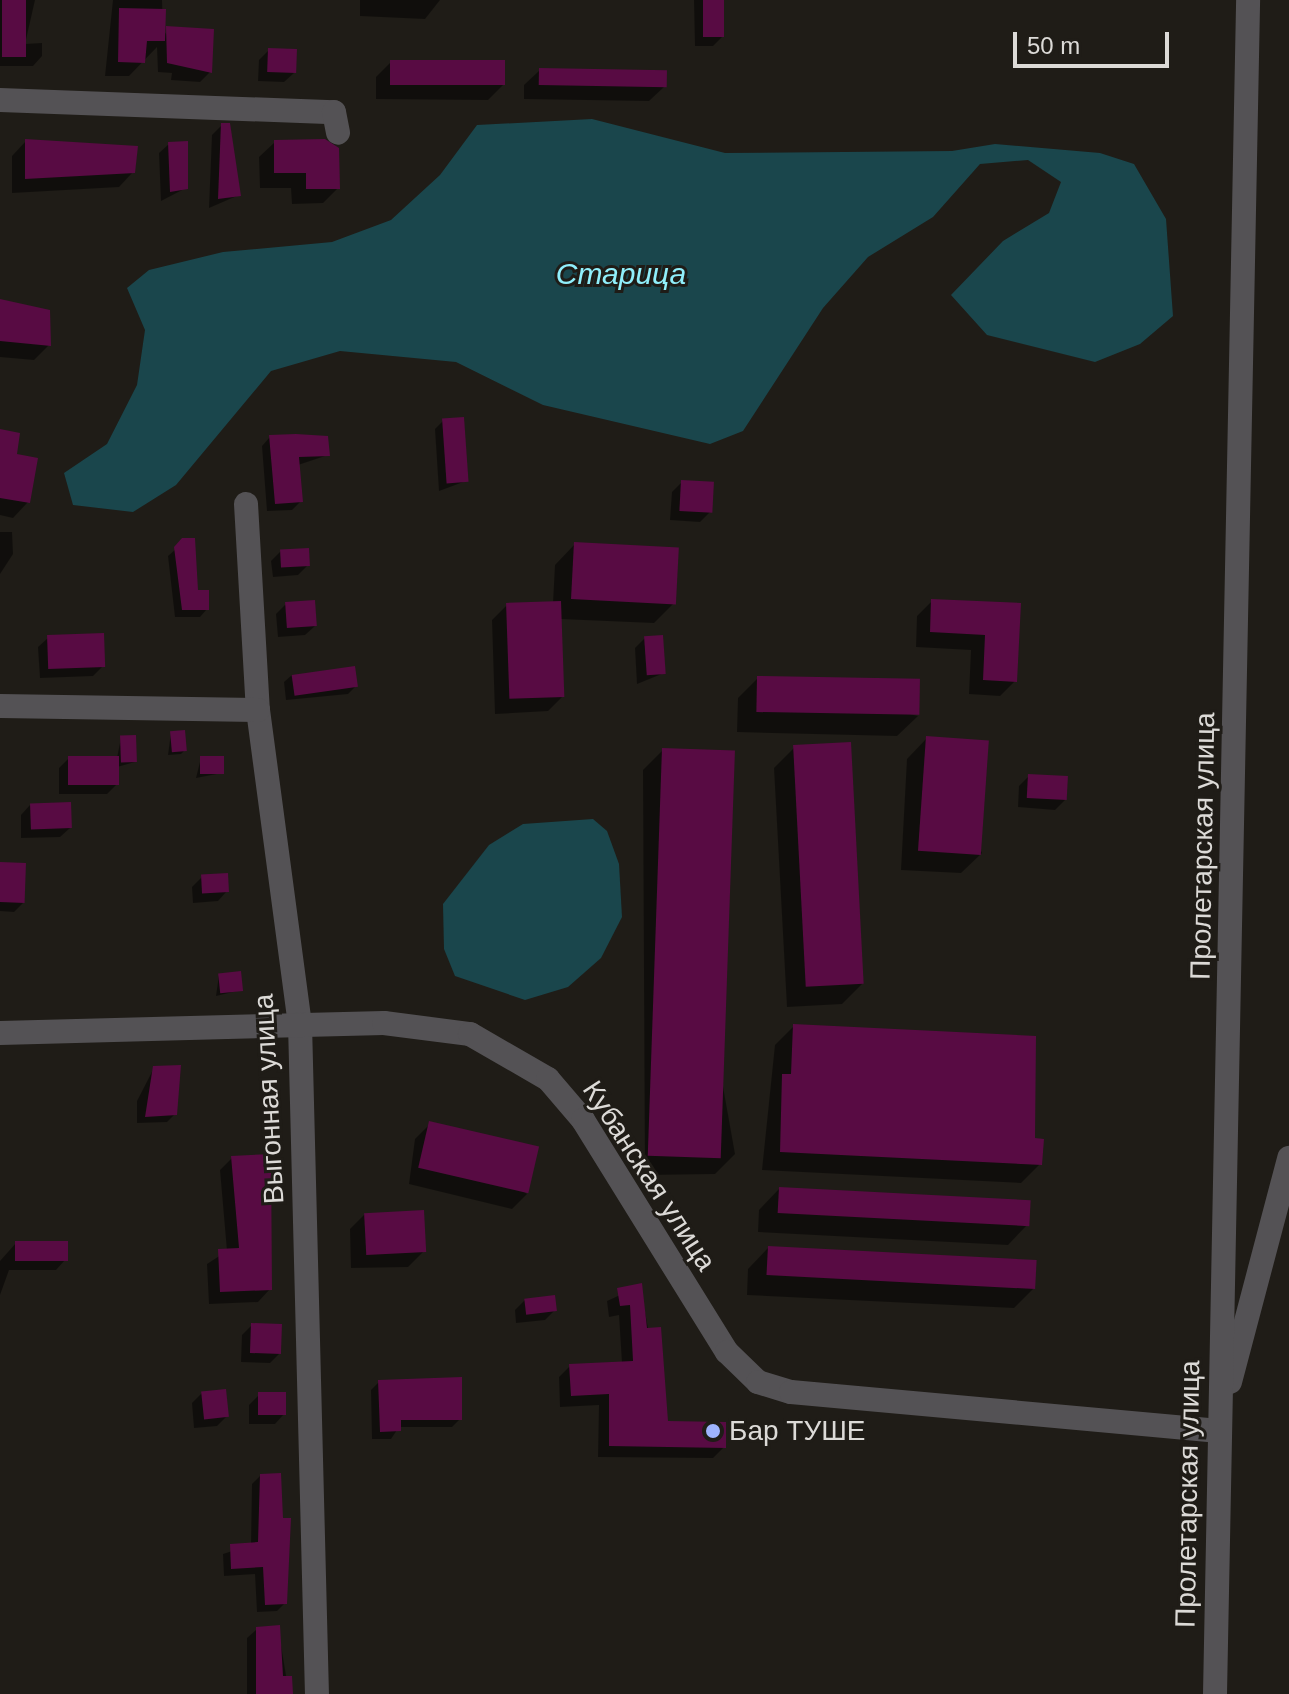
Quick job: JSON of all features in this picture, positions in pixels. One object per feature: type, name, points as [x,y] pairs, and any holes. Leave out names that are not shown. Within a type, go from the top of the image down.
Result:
[{"type":"street","name":"Пролетарская улица","points":[[1215,1694],[1248,0]]},
{"type":"street","points":[[0,100],[334,112],[338,133]]},
{"type":"street","name":"Выгонная улица","points":[[246,504],[258,710],[300,1024],[317,1694]]},
{"type":"street","points":[[0,706],[258,710]]},
{"type":"street","name":"Кубанская улица","points":[[0,1033],[384,1023],[470,1034],[548,1079],[583,1120],[727,1352],[758,1382],[791,1392],[1219,1431]]},
{"type":"street","points":[[1219,1431],[1289,1158]]},
{"type":"water","name":"Старица","points":[[592,119],[725,153],[952,151],[995,144],[1100,153],[1134,164],[1166,219],[1173,316],[1140,344],[1095,362],[987,335],[951,295],[1003,241],[1049,213],[1061,182],[1028,160],[980,164],[933,217],[868,257],[823,308],[743,431],[710,444],[543,405],[456,362],[340,351],[271,371],[176,485],[133,512],[73,505],[64,473],[107,444],[137,385],[145,330],[127,288],[149,270],[223,252],[332,242],[391,220],[440,175],[477,125]]},
{"type":"water","points":[[593,819],[607,831],[619,864],[622,917],[601,958],[568,987],[525,1000],[455,976],[444,949],[443,904],[489,845],[523,824]]},
{"type":"building","points":[[2,0],[26,0],[26,57],[2,57]]},
{"type":"building","points":[[703,0],[724,0],[724,37],[703,37]]},
{"type":"building","points":[[119,8],[166,9],[165,41],[147,41],[145,63],[118,62]]},
{"type":"building","points":[[166,26],[214,29],[212,73],[167,63]]},
{"type":"building","points":[[268,48],[297,49],[296,73],[267,72]]},
{"type":"building","points":[[390,60],[505,60],[505,85],[390,85]]},
{"type":"building","points":[[539,68],[667,70],[667,87],[539,85]]},
{"type":"building","points":[[221,123],[230,123],[241,196],[218,199]]},
{"type":"building","points":[[25,139],[138,146],[135,173],[25,179]]},
{"type":"building","points":[[325,139],[339,148],[340,189],[306,189],[306,173],[274,173],[274,140]]},
{"type":"building","points":[[188,141],[188,189],[170,192],[168,142]]},
{"type":"building","points":[[0,299],[50,310],[51,346],[0,341]]},
{"type":"building","points":[[464,417],[469,482],[447,483],[442,419]]},
{"type":"building","points":[[0,429],[20,433],[17,454],[38,458],[30,503],[0,498]]},
{"type":"building","points":[[269,435],[328,436],[330,456],[299,457],[303,502],[275,504]]},
{"type":"building","points":[[681,480],[714,482],[712,513],[679,511]]},
{"type":"building","points":[[182,538],[195,538],[198,590],[209,590],[209,610],[182,610],[174,547]]},
{"type":"building","points":[[574,542],[679,547],[676,604],[571,599]]},
{"type":"building","points":[[309,548],[310,566],[281,567],[280,550]]},
{"type":"building","points":[[931,599],[1021,603],[1017,682],[983,680],[985,635],[930,632]]},
{"type":"building","points":[[315,600],[317,626],[287,628],[285,602]]},
{"type":"building","points":[[561,601],[564,697],[509,699],[506,603]]},
{"type":"building","points":[[104,633],[105,667],[48,669],[47,635]]},
{"type":"building","points":[[663,635],[666,674],[647,675],[644,636]]},
{"type":"building","points":[[355,666],[358,687],[295,696],[292,675]]},
{"type":"building","points":[[757,676],[920,679],[919,715],[756,712]]},
{"type":"building","points":[[185,730],[187,751],[172,752],[170,731]]},
{"type":"building","points":[[136,735],[137,762],[121,763],[120,736]]},
{"type":"building","points":[[926,736],[989,740],[981,855],[918,851]]},
{"type":"building","points":[[851,742],[864,984],[806,987],[793,745]]},
{"type":"building","points":[[662,748],[735,751],[721,1158],[648,1156]]},
{"type":"building","points":[[68,756],[119,756],[119,785],[68,785]]},
{"type":"building","points":[[200,756],[224,756],[224,774],[200,774]]},
{"type":"building","points":[[1028,774],[1068,776],[1067,800],[1027,798]]},
{"type":"building","points":[[71,802],[72,828],[31,829],[30,803]]},
{"type":"building","points":[[0,862],[26,863],[25,903],[0,902]]},
{"type":"building","points":[[228,873],[229,892],[202,893],[201,874]]},
{"type":"building","points":[[241,971],[243,991],[220,993],[218,973]]},
{"type":"building","points":[[793,1024],[1036,1036],[1035,1138],[1044,1139],[1042,1165],[780,1152],[782,1074],[791,1074]]},
{"type":"building","points":[[181,1065],[177,1115],[145,1117],[153,1066]]},
{"type":"building","points":[[429,1121],[539,1146],[528,1193],[418,1168]]},
{"type":"building","points":[[271,1154],[272,1290],[220,1292],[218,1249],[239,1248],[231,1156]]},
{"type":"building","points":[[779,1187],[1031,1200],[1029,1226],[778,1213]]},
{"type":"building","points":[[424,1210],[426,1252],[366,1255],[364,1213]]},
{"type":"building","points":[[15,1241],[68,1241],[68,1261],[15,1261]]},
{"type":"building","points":[[768,1246],[1037,1260],[1035,1289],[766,1275]]},
{"type":"building","points":[[642,1283],[647,1328],[661,1327],[668,1421],[726,1422],[726,1448],[609,1446],[609,1394],[571,1396],[569,1364],[633,1361],[630,1305],[620,1306],[617,1288]]},
{"type":"building","points":[[555,1295],[557,1311],[526,1315],[524,1299]]},
{"type":"building","points":[[251,1323],[282,1324],[281,1354],[250,1353]]},
{"type":"building","points":[[462,1377],[462,1420],[401,1420],[401,1431],[380,1432],[378,1380]]},
{"type":"building","points":[[226,1389],[229,1417],[204,1419],[201,1392]]},
{"type":"building","points":[[258,1392],[286,1392],[286,1415],[258,1415]]},
{"type":"building","points":[[281,1473],[283,1518],[291,1518],[287,1604],[265,1605],[263,1567],[231,1569],[230,1544],[258,1542],[260,1474]]},
{"type":"building","points":[[280,1625],[283,1676],[292,1676],[293,1694],[256,1694],[256,1627]]},
{"type":"place","name":"Бар ТУШЕ","points":[[713,1431]]}]
